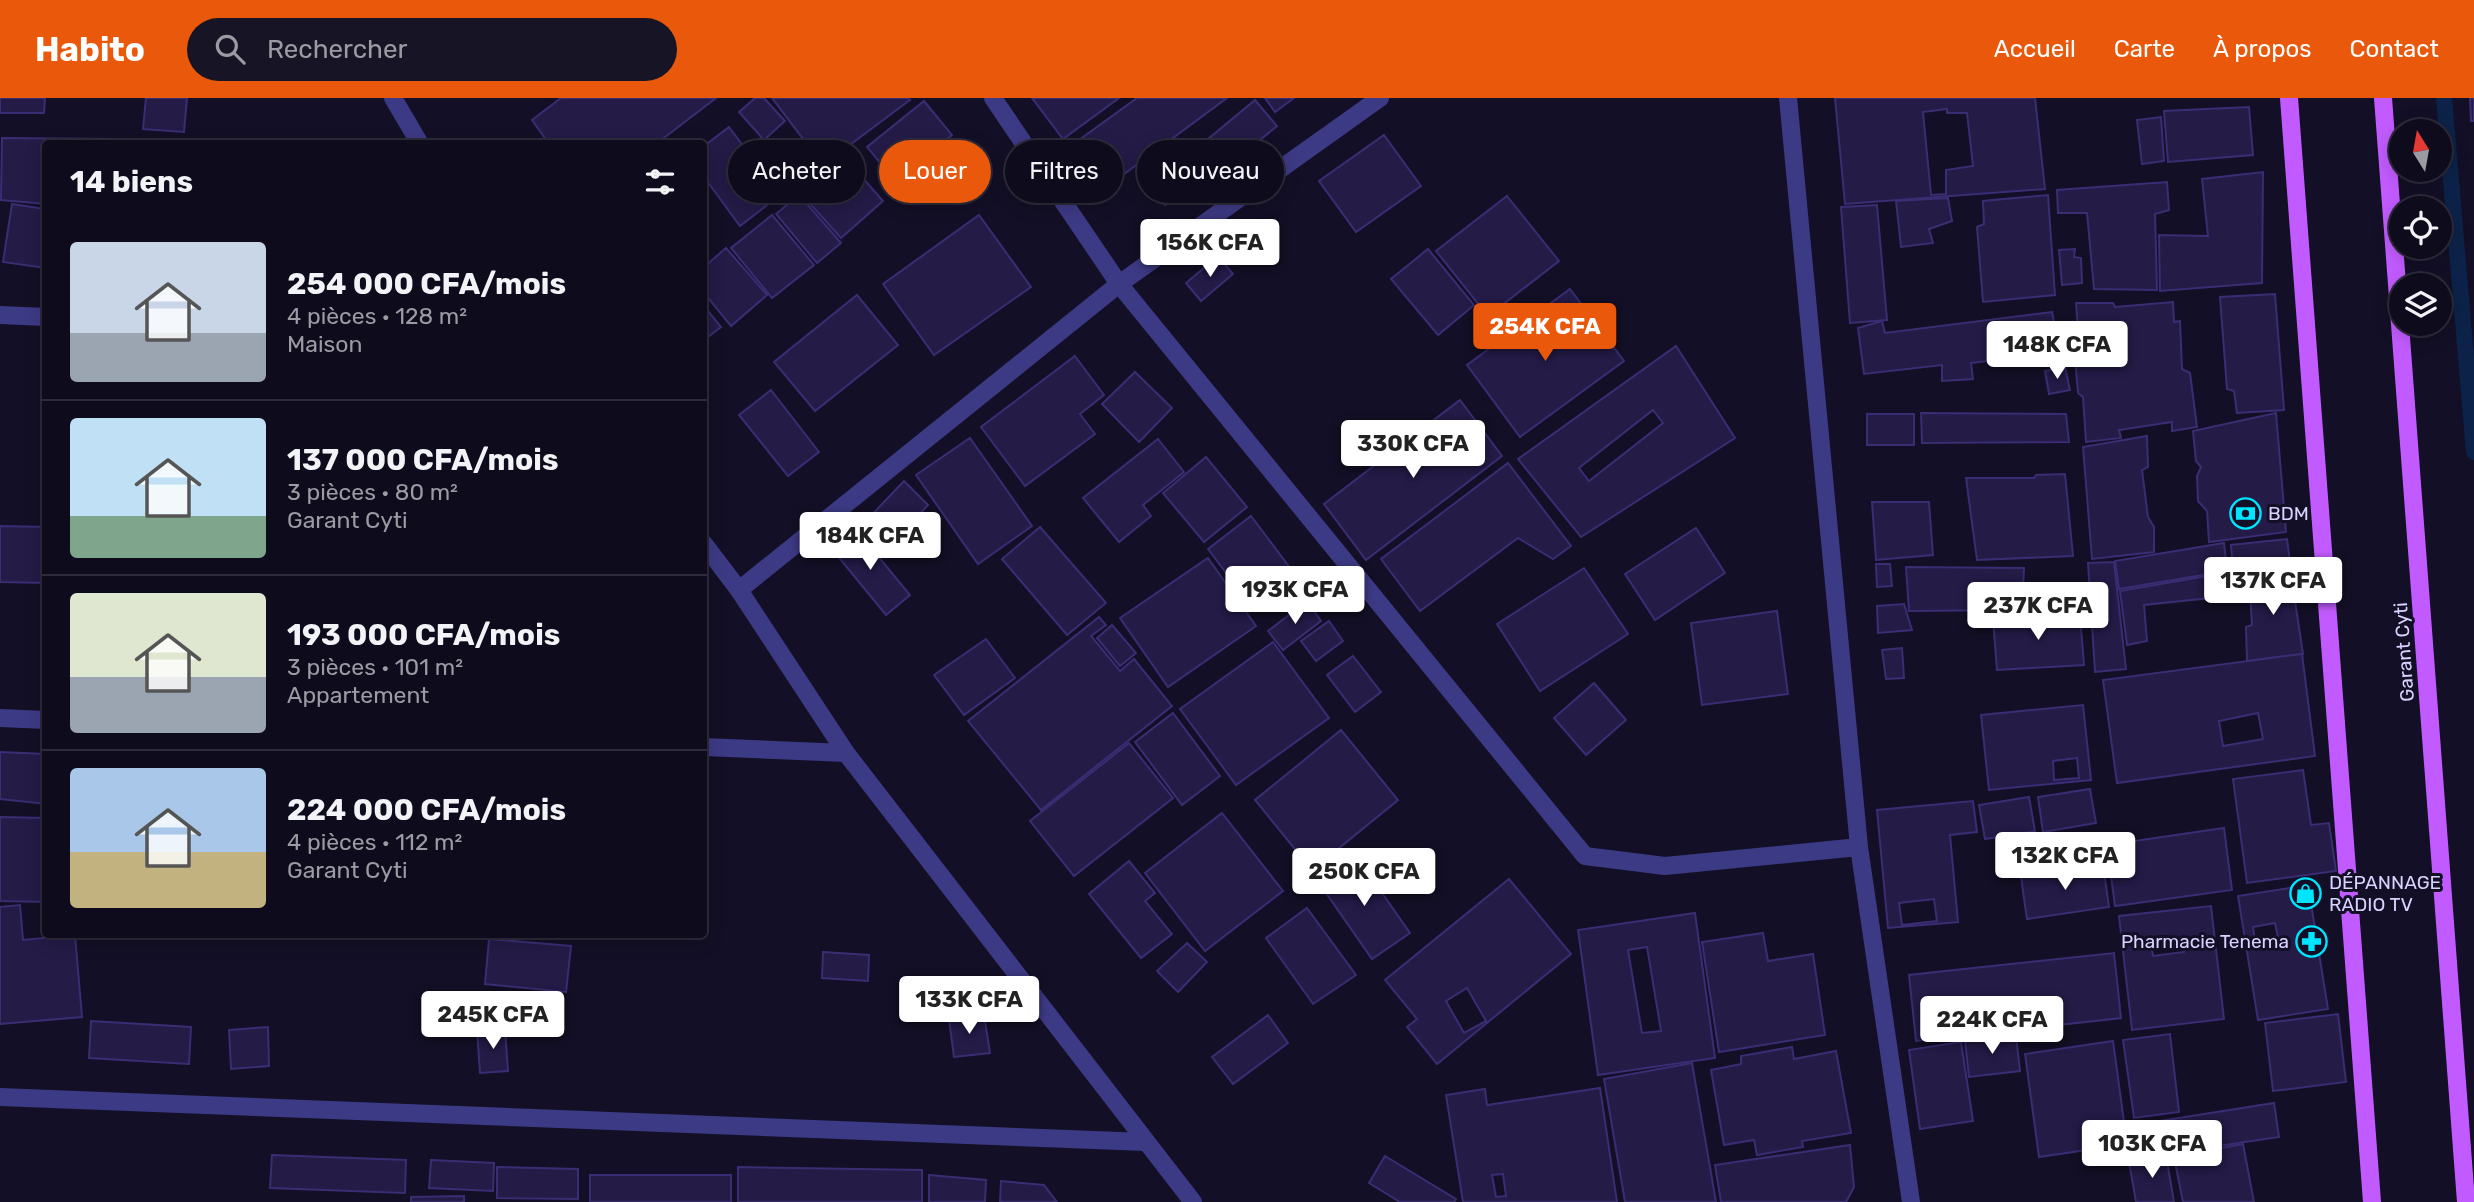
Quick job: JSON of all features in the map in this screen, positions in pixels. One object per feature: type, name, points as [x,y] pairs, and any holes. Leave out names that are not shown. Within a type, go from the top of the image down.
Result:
[{"type":"main road","points":[[2289,98],[2372,1202]]},
{"type":"main road","name":"Garant Cyti","points":[[2383,98],[2466,1202]]},
{"type":"street","points":[[393,98],[418,140]]},
{"type":"street","points":[[993,98],[1119,284],[1585,856],[1665,866],[1860,846]]},
{"type":"street","points":[[739,590],[1119,284],[1380,98]]},
{"type":"street","points":[[1788,98],[1860,846],[1911,1202]]},
{"type":"street","points":[[0,316],[42,317]]},
{"type":"street","points":[[707,548],[739,590],[846,753],[1193,1202]]},
{"type":"street","points":[[0,718],[42,720]]},
{"type":"street","points":[[707,747],[846,753]]},
{"type":"street","points":[[0,1097],[1146,1142]]},
{"type":"building","points":[[0,98],[45,98],[44,113],[0,113]]},
{"type":"building","points":[[146,98],[187,98],[184,132],[143,129]]},
{"type":"building","points":[[561,98],[716,98],[661,140],[546,140],[532,120]]},
{"type":"building","points":[[755,98],[764,98],[785,121],[764,140],[739,112]]},
{"type":"building","points":[[772,98],[910,100],[856,140],[804,140]]},
{"type":"building","points":[[1032,98],[1119,98],[1063,139]]},
{"type":"building","points":[[1137,98],[1227,98],[1170,140],[1137,140],[1137,165],[1123,175],[1123,140],[1079,140]]},
{"type":"building","points":[[1265,98],[1294,98],[1275,112]]},
{"type":"building","points":[[1835,98],[2035,98],[2045,189],[1845,204]],"holes":[[[1947,109],[1947,113],[1967,113],[1973,166],[1946,170],[1946,194],[1931,195],[1923,112]]]},
{"type":"building","points":[[2470,98],[2474,98],[2474,121],[2471,121]]},
{"type":"building","points":[[1255,100],[1277,126],[1260,140],[1207,140]]},
{"type":"building","points":[[924,101],[952,135],[946,140],[879,140],[879,162],[867,147]]},
{"type":"building","points":[[2249,107],[2253,155],[2168,162],[2164,111]]},
{"type":"building","points":[[2161,117],[2164,161],[2142,164],[2137,120]]},
{"type":"building","points":[[729,127],[739,140],[728,140],[728,203],[770,203],[740,226],[707,181],[707,144]]},
{"type":"building","points":[[1384,135],[1421,186],[1356,232],[1319,181]]},
{"type":"building","points":[[2,138],[117,139],[42,140],[42,204],[1,200]]},
{"type":"building","points":[[2263,172],[2262,283],[2160,291],[2159,235],[2208,236],[2202,179]]},
{"type":"building","points":[[865,180],[879,196],[881,203],[841,238],[810,203],[865,203]]},
{"type":"building","points":[[2167,182],[2169,210],[2155,214],[2157,290],[2094,289],[2087,213],[2058,213],[2057,190]]},
{"type":"building","points":[[2048,195],[2055,295],[1983,302],[1977,227],[1984,224],[1983,201]]},
{"type":"building","points":[[1507,196],[1559,261],[1488,316],[1436,251]]},
{"type":"building","points":[[1948,198],[1952,221],[1929,229],[1933,243],[1901,247],[1896,201]]},
{"type":"building","points":[[789,203],[806,203],[841,243],[817,263],[776,214]]},
{"type":"building","points":[[12,204],[42,208],[42,267],[3,262]]},
{"type":"building","points":[[1877,205],[1887,320],[1850,323],[1841,207]]},
{"type":"building","points":[[772,215],[814,265],[772,298],[731,248]]},
{"type":"building","points":[[979,215],[1031,287],[934,355],[883,284]]},
{"type":"building","points":[[726,248],[767,295],[731,326],[707,297],[707,264]]},
{"type":"building","points":[[1428,249],[1474,305],[1438,335],[1391,279]]},
{"type":"building","points":[[2075,249],[2074,257],[2081,258],[2082,283],[2062,285],[2059,250]]},
{"type":"building","points":[[1218,256],[1233,274],[1201,301],[1186,283]]},
{"type":"building","points":[[1570,289],[1624,361],[1520,437],[1467,365]]},
{"type":"building","points":[[2275,294],[2284,410],[2237,413],[2234,391],[2227,389],[2220,297]]},
{"type":"building","points":[[857,295],[898,345],[815,411],[774,362]]},
{"type":"building","points":[[2173,302],[2174,322],[2180,321],[2182,369],[2190,373],[2197,427],[2172,431],[2172,422],[2119,430],[2121,438],[2086,442],[2083,397],[2078,393],[2075,358],[2080,355],[2076,303],[2113,303],[2115,307]]},
{"type":"building","points":[[707,310],[721,327],[707,338]]},
{"type":"building","points":[[2052,312],[2060,352],[1971,363],[1973,379],[1942,381],[1942,365],[1864,374],[1858,328],[1882,321],[1885,333]]},
{"type":"building","points":[[1676,346],[1735,438],[1581,537],[1518,459]],"holes":[[[1653,410],[1663,423],[1589,481],[1579,468]]]},
{"type":"building","points":[[1075,356],[1104,395],[1080,414],[1095,434],[1025,486],[981,427]]},
{"type":"building","points":[[2065,367],[2070,390],[2049,394],[2045,371]]},
{"type":"building","points":[[1135,372],[1172,408],[1139,442],[1102,404]]},
{"type":"building","points":[[771,390],[819,452],[788,476],[739,415]]},
{"type":"building","points":[[1460,400],[1502,456],[1366,560],[1324,504]]},
{"type":"building","points":[[1921,413],[2066,414],[2069,442],[1922,443]]},
{"type":"building","points":[[2276,413],[2286,532],[2209,542],[2207,511],[2198,501],[2197,476],[2201,467],[2196,461],[2193,431]]},
{"type":"building","points":[[1867,414],[1914,414],[1914,445],[1867,445]]},
{"type":"building","points":[[2147,436],[2148,467],[2142,470],[2148,517],[2154,527],[2154,552],[2092,559],[2083,447]]},
{"type":"building","points":[[970,438],[1032,526],[978,564],[916,475]]},
{"type":"building","points":[[1158,439],[1184,472],[1143,505],[1151,516],[1119,542],[1083,498]]},
{"type":"building","points":[[1206,457],[1247,507],[1204,542],[1163,493]]},
{"type":"building","points":[[1508,463],[1571,546],[1553,559],[1518,538],[1420,611],[1381,559]]},
{"type":"building","points":[[2065,474],[2073,556],[1977,560],[1966,478],[2034,478],[2036,475]]},
{"type":"building","points":[[904,481],[928,505],[891,544],[866,521]]},
{"type":"building","points":[[1872,502],[1929,502],[1933,555],[1876,560]]},
{"type":"building","points":[[1251,516],[1297,577],[1254,610],[1208,549]]},
{"type":"building","points":[[0,526],[42,527],[42,583],[0,582]]},
{"type":"building","points":[[1040,527],[1106,603],[1067,635],[1002,559]]},
{"type":"building","points":[[855,528],[910,595],[886,615],[831,548]]},
{"type":"building","points":[[1696,528],[1725,573],[1655,620],[1625,574]]},
{"type":"building","points":[[2287,539],[2290,562],[2233,568],[2231,545]]},
{"type":"building","points":[[2224,543],[2227,571],[2119,589],[2115,561]]},
{"type":"building","points":[[1208,558],[1256,626],[1168,687],[1120,618]]},
{"type":"building","points":[[2114,562],[2126,669],[2095,672],[2088,563]]},
{"type":"building","points":[[1876,564],[1890,564],[1892,586],[1877,587]]},
{"type":"building","points":[[1906,567],[2024,568],[2022,610],[1909,611]]},
{"type":"building","points":[[1584,568],[1628,634],[1540,691],[1497,624]]},
{"type":"building","points":[[2290,568],[2303,654],[2247,661],[2246,627],[2252,625],[2249,574]]},
{"type":"building","points":[[2207,576],[2210,598],[2144,605],[2147,641],[2127,645],[2120,591]]},
{"type":"building","points":[[1307,601],[1321,621],[1283,650],[1268,631]]},
{"type":"building","points":[[1904,604],[1912,630],[1878,633],[1877,606]]},
{"type":"building","points":[[1777,611],[1788,694],[1702,705],[1691,623]]},
{"type":"building","points":[[2080,615],[2084,665],[1997,670],[1993,620]]},
{"type":"building","points":[[1099,617],[1106,625],[1091,636],[1120,671],[1134,659],[1172,706],[1041,810],[968,721]]},
{"type":"building","points":[[1329,621],[1343,641],[1316,661],[1301,641]]},
{"type":"building","points":[[1112,625],[1136,653],[1120,666],[1097,638]]},
{"type":"building","points":[[986,639],[1015,678],[964,715],[934,675]]},
{"type":"building","points":[[1273,642],[1329,718],[1236,785],[1180,709]]},
{"type":"building","points":[[1902,648],[1904,678],[1886,679],[1882,650]]},
{"type":"building","points":[[2302,654],[2315,756],[2117,783],[2103,680]],"holes":[[[2258,713],[2263,739],[2223,746],[2219,721]]]},
{"type":"building","points":[[1353,656],[1381,692],[1355,712],[1327,675]]},
{"type":"building","points":[[1594,683],[1626,720],[1586,755],[1554,718]]},
{"type":"building","points":[[2083,705],[2091,780],[1989,790],[1981,715]],"holes":[[[2077,758],[2079,778],[2054,780],[2053,761]]]},
{"type":"building","points":[[1173,713],[1220,776],[1182,805],[1135,742]]},
{"type":"building","points":[[1341,730],[1398,800],[1312,870],[1255,800]]},
{"type":"building","points":[[1129,743],[1173,798],[1074,876],[1030,821]]},
{"type":"building","points":[[0,752],[42,754],[42,804],[0,799]]},
{"type":"building","points":[[2303,770],[2311,825],[2329,823],[2336,871],[2247,883],[2233,779]]},
{"type":"building","points":[[2090,789],[2096,823],[2043,832],[2038,797]]},
{"type":"building","points":[[2029,797],[2035,831],[1985,839],[1979,805]]},
{"type":"building","points":[[1973,801],[1977,832],[1950,835],[1958,922],[1888,928],[1877,810]],"holes":[[[1934,899],[1937,921],[1902,925],[1899,903]]]},
{"type":"building","points":[[1222,813],[1283,891],[1205,951],[1145,873]]},
{"type":"building","points":[[0,817],[42,818],[42,902],[0,901]]},
{"type":"building","points":[[2224,828],[2232,890],[2115,906],[2107,845]]},
{"type":"building","points":[[1357,857],[1410,933],[1372,959],[1319,883]]},
{"type":"building","points":[[1129,861],[1155,893],[1145,901],[1172,934],[1141,958],[1089,894]]},
{"type":"building","points":[[2103,865],[2109,907],[2027,919],[2021,877]]},
{"type":"building","points":[[1509,879],[1571,954],[1437,1064],[1407,1027],[1417,1019],[1385,980]],"holes":[[[1467,988],[1486,1021],[1464,1033],[1446,1001]]]},
{"type":"building","points":[[2308,885],[2328,1009],[2258,1020],[2238,896]],"holes":[[[2275,923],[2278,938],[2255,941],[2253,927]]]},
{"type":"building","points":[[20,905],[23,940],[75,938],[82,1017],[0,1024],[0,907]]},
{"type":"building","points":[[2211,906],[2224,1019],[2132,1030],[2119,916]],"holes":[[[2182,938],[2184,952],[2153,956],[2151,943]]]},
{"type":"building","points":[[1307,908],[1356,975],[1313,1004],[1266,938]]},
{"type":"building","points":[[1695,913],[1715,1058],[1598,1075],[1578,930]],"holes":[[[1647,947],[1661,1031],[1642,1033],[1628,950]]]},
{"type":"building","points":[[1763,933],[1768,961],[1813,954],[1825,1035],[1719,1052],[1702,942]]},
{"type":"building","points":[[489,939],[571,946],[566,992],[485,984]]},
{"type":"building","points":[[1187,943],[1207,962],[1178,992],[1157,971]]},
{"type":"building","points":[[823,952],[869,955],[868,981],[822,978]]},
{"type":"building","points":[[2114,953],[2121,1018],[1916,1041],[1909,975]]},
{"type":"building","points":[[984,1014],[990,1053],[954,1057],[949,1019]]},
{"type":"building","points":[[2338,1014],[2346,1082],[2273,1091],[2265,1023]]},
{"type":"building","points":[[1268,1015],[1288,1043],[1233,1084],[1212,1057]]},
{"type":"building","points":[[91,1021],[191,1027],[189,1064],[89,1058]]},
{"type":"building","points":[[268,1027],[269,1066],[231,1069],[229,1030]]},
{"type":"building","points":[[505,1028],[508,1071],[480,1073],[477,1030]]},
{"type":"building","points":[[2170,1034],[2179,1112],[2134,1118],[2123,1040]]},
{"type":"building","points":[[2016,1036],[2020,1071],[1969,1077],[1965,1041]]},
{"type":"building","points":[[2113,1041],[2127,1144],[2039,1157],[2025,1054]]},
{"type":"building","points":[[1961,1042],[1973,1121],[1920,1129],[1909,1050]]},
{"type":"building","points":[[1792,1047],[1794,1059],[1836,1051],[1851,1133],[1802,1141],[1803,1147],[1757,1155],[1754,1140],[1724,1145],[1711,1070],[1741,1064],[1741,1056]]},
{"type":"building","points":[[1692,1063],[1716,1202],[1625,1202],[1604,1079]]},
{"type":"building","points":[[1600,1088],[1617,1202],[1463,1202],[1446,1095],[1485,1089],[1487,1105]],"holes":[[[1503,1174],[1506,1196],[1496,1197],[1492,1175]]]},
{"type":"building","points":[[2274,1103],[2279,1137],[2158,1155],[2153,1122]]},
{"type":"building","points":[[2243,1144],[2254,1202],[2183,1202],[2174,1157]]},
{"type":"building","points":[[1850,1145],[1854,1187],[1846,1202],[1721,1202],[1715,1165]]},
{"type":"building","points":[[272,1155],[406,1160],[405,1193],[270,1188]]},
{"type":"building","points":[[2166,1155],[2174,1202],[2136,1202],[2129,1162]]},
{"type":"building","points":[[1385,1156],[1456,1199],[1454,1202],[1400,1202],[1369,1183]]},
{"type":"building","points":[[431,1160],[494,1163],[493,1191],[429,1188]]},
{"type":"building","points":[[497,1167],[578,1169],[578,1199],[497,1198]]},
{"type":"building","points":[[738,1167],[922,1170],[922,1202],[738,1202]]},
{"type":"building","points":[[590,1175],[731,1175],[731,1202],[590,1202]]},
{"type":"building","points":[[929,1175],[986,1180],[985,1202],[929,1202]]},
{"type":"building","points":[[1001,1181],[1044,1185],[1057,1202],[1000,1202]]},
{"type":"building","points":[[464,1196],[464,1202],[411,1202],[411,1197]]},
{"type":"waterway","points":[[2444,98],[2474,452]]},
{"type":"place","name":"BDM","points":[[2245,513]]},
{"type":"place","name":"DÉPANNAGE RADIO TV","points":[[2306,893]]},
{"type":"place","name":"Pharmacie Tenema","points":[[2312,941]]}]
